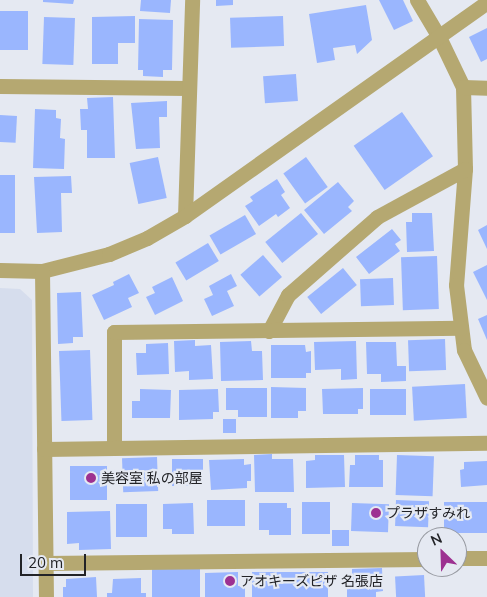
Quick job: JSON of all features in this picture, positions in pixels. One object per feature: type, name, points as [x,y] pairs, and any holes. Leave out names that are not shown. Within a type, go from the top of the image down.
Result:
[{"type":"street","points":[[185,216],[192,0]]},
{"type":"street","points":[[417,0],[439,37],[463,87],[464,169],[456,285],[464,350],[487,398]]},
{"type":"street","points":[[0,270],[42,271],[108,254],[146,238],[185,216],[487,2]]},
{"type":"street","points":[[0,86],[188,88]]},
{"type":"street","points":[[463,87],[487,88]]},
{"type":"street","points":[[269,331],[288,295],[377,217],[464,169]]},
{"type":"street","points":[[42,271],[46,597]]},
{"type":"street","points":[[114,447],[114,332],[461,328]]},
{"type":"street","points":[[44,448],[487,443]]},
{"type":"street","points":[[467,558],[487,558]]},
{"type":"street","points":[[46,563],[417,559]]},
{"type":"shaded area","points":[[0,288],[20,289],[32,300],[33,597],[0,597]]},
{"type":"building","points":[[43,0],[74,0],[73,4],[43,2]]},
{"type":"building","points":[[141,0],[171,0],[170,13],[140,11]]},
{"type":"building","points":[[216,0],[233,0],[233,5],[216,6]]},
{"type":"building","points":[[379,0],[403,0],[413,21],[394,30]]},
{"type":"building","points":[[366,5],[372,40],[357,54],[355,45],[333,48],[335,60],[317,63],[309,14]]},
{"type":"building","points":[[0,11],[28,11],[28,50],[0,50]]},
{"type":"building","points":[[135,16],[135,43],[118,43],[118,64],[92,64],[92,17]]},
{"type":"building","points":[[283,16],[284,46],[231,48],[230,18]]},
{"type":"building","points":[[44,17],[75,18],[73,65],[42,64]]},
{"type":"building","points":[[139,19],[173,20],[172,70],[163,70],[163,77],[143,76],[143,70],[138,70]]},
{"type":"building","points":[[487,28],[487,59],[481,62],[469,37]]},
{"type":"building","points":[[296,74],[298,101],[265,103],[263,76]]},
{"type":"building","points":[[113,97],[115,158],[87,158],[87,130],[81,130],[80,109],[88,109],[87,98]]},
{"type":"building","points":[[167,101],[167,117],[159,117],[160,148],[136,149],[131,103]]},
{"type":"building","points":[[35,109],[56,110],[56,118],[61,119],[60,138],[65,139],[64,169],[33,168]]},
{"type":"building","points":[[402,112],[433,156],[385,190],[354,146]]},
{"type":"building","points":[[0,115],[17,116],[16,143],[0,142]]},
{"type":"building","points":[[158,157],[167,198],[138,204],[130,163]]},
{"type":"building","points":[[306,157],[328,187],[305,203],[283,173]]},
{"type":"building","points":[[0,175],[15,175],[15,233],[0,233]]},
{"type":"building","points":[[71,176],[72,193],[61,193],[62,232],[37,233],[34,177]]},
{"type":"building","points":[[277,179],[285,192],[281,195],[290,208],[278,217],[276,214],[259,226],[245,206],[253,201],[250,197]]},
{"type":"building","points":[[338,182],[354,201],[348,207],[352,211],[324,234],[304,210]]},
{"type":"building","points":[[301,213],[318,234],[282,263],[265,242]]},
{"type":"building","points":[[412,213],[432,213],[434,251],[407,252],[406,222],[412,222]]},
{"type":"building","points":[[245,215],[256,234],[220,255],[209,236]]},
{"type":"building","points":[[487,225],[487,249],[478,230]]},
{"type":"building","points":[[392,229],[401,240],[395,244],[400,251],[369,274],[356,257]]},
{"type":"building","points":[[208,243],[219,261],[186,281],[175,263]]},
{"type":"building","points":[[263,255],[282,277],[259,297],[240,275]]},
{"type":"building","points":[[437,256],[439,309],[403,310],[401,257]]},
{"type":"building","points":[[487,265],[487,300],[473,272]]},
{"type":"building","points":[[343,268],[357,285],[321,314],[307,297]]},
{"type":"building","points":[[129,274],[139,293],[128,298],[132,307],[104,320],[92,295],[114,285],[113,282]]},
{"type":"building","points":[[231,274],[237,286],[227,291],[234,306],[212,316],[204,299],[213,295],[209,286]]},
{"type":"building","points":[[172,277],[183,301],[155,315],[146,297],[155,293],[152,287]]},
{"type":"building","points":[[393,278],[394,305],[361,306],[360,279]]},
{"type":"building","points":[[81,292],[83,337],[73,337],[73,343],[58,344],[57,293]]},
{"type":"building","points":[[487,315],[487,340],[478,319]]},
{"type":"building","points":[[445,339],[446,370],[409,371],[408,340]]},
{"type":"building","points":[[195,340],[195,346],[211,345],[213,379],[189,380],[189,371],[175,372],[174,341]]},
{"type":"building","points":[[251,341],[252,351],[262,351],[263,380],[221,381],[220,342]]},
{"type":"building","points":[[356,341],[357,379],[341,380],[341,369],[315,370],[314,342]]},
{"type":"building","points":[[366,342],[396,342],[397,366],[406,366],[406,381],[381,382],[381,374],[367,374]]},
{"type":"building","points":[[168,343],[169,374],[137,375],[136,353],[146,353],[146,344]]},
{"type":"building","points":[[271,345],[305,345],[306,352],[311,351],[311,373],[306,373],[306,378],[271,378]]},
{"type":"building","points":[[90,350],[92,420],[61,421],[59,351]]},
{"type":"building","points":[[465,384],[467,418],[414,421],[412,387]]},
{"type":"building","points":[[271,387],[306,388],[306,411],[298,411],[298,418],[271,418]]},
{"type":"building","points":[[226,388],[267,388],[267,417],[238,417],[238,410],[226,410]]},
{"type":"building","points":[[363,388],[363,409],[358,409],[358,414],[323,414],[322,389]]},
{"type":"building","points":[[140,389],[171,390],[170,418],[132,418],[132,401],[140,401]]},
{"type":"building","points":[[218,389],[219,412],[213,412],[213,419],[179,420],[179,390]]},
{"type":"building","points":[[370,389],[406,389],[406,415],[370,415]]},
{"type":"building","points":[[223,419],[236,419],[236,433],[223,433]]},
{"type":"building","points":[[272,454],[272,459],[293,459],[294,492],[255,492],[254,455]]},
{"type":"building","points":[[315,455],[344,455],[345,487],[306,488],[306,461],[315,460]]},
{"type":"building","points":[[355,455],[379,455],[379,460],[383,460],[383,487],[349,487],[350,465],[355,465]]},
{"type":"building","points":[[397,455],[434,456],[433,496],[396,495]]},
{"type":"building","points":[[157,457],[158,491],[123,492],[122,458]]},
{"type":"building","points":[[172,459],[203,459],[203,486],[172,486]]},
{"type":"building","points":[[244,459],[244,465],[251,464],[251,481],[247,481],[247,488],[211,490],[209,460]]},
{"type":"building","points":[[487,461],[487,485],[461,487],[460,470],[464,469],[464,462]]},
{"type":"building","points":[[70,466],[107,466],[107,500],[70,500]]},
{"type":"building","points":[[207,500],[245,500],[245,526],[207,526]]},
{"type":"building","points":[[396,500],[429,501],[428,527],[395,526]]},
{"type":"building","points":[[302,502],[330,502],[330,534],[302,534]]},
{"type":"building","points":[[444,502],[487,502],[487,533],[467,533],[467,527],[444,527]]},
{"type":"building","points":[[193,503],[194,534],[172,534],[172,529],[163,529],[163,504]]},
{"type":"building","points":[[259,503],[287,503],[287,508],[291,508],[291,535],[269,535],[269,530],[259,530]]},
{"type":"building","points":[[352,503],[389,504],[388,532],[351,531]]},
{"type":"building","points":[[116,504],[147,504],[147,537],[116,537]]},
{"type":"building","points":[[110,511],[111,549],[79,550],[79,543],[67,544],[67,512]]},
{"type":"building","points":[[332,530],[349,530],[349,546],[332,546]]},
{"type":"building","points":[[382,568],[383,591],[376,592],[376,597],[347,597],[347,578],[352,577],[352,569]]},
{"type":"building","points":[[152,569],[200,569],[200,597],[152,597]]},
{"type":"building","points":[[238,572],[238,586],[245,586],[245,597],[205,597],[205,573]]},
{"type":"building","points":[[252,572],[328,572],[328,597],[252,597]]},
{"type":"building","points":[[417,575],[417,577],[424,577],[425,597],[396,597],[395,577]]},
{"type":"building","points":[[96,577],[97,597],[63,597],[63,587],[66,587],[66,579]]},
{"type":"building","points":[[141,578],[141,593],[146,593],[146,597],[107,597],[107,593],[112,593],[113,579]]},
{"type":"place","name":"美容室 私の部屋","points":[[91,478]]},
{"type":"place","name":"プラザすみれ","points":[[376,513]]},
{"type":"place","name":"アオキーズピザ 名張店","points":[[230,581]]}]
